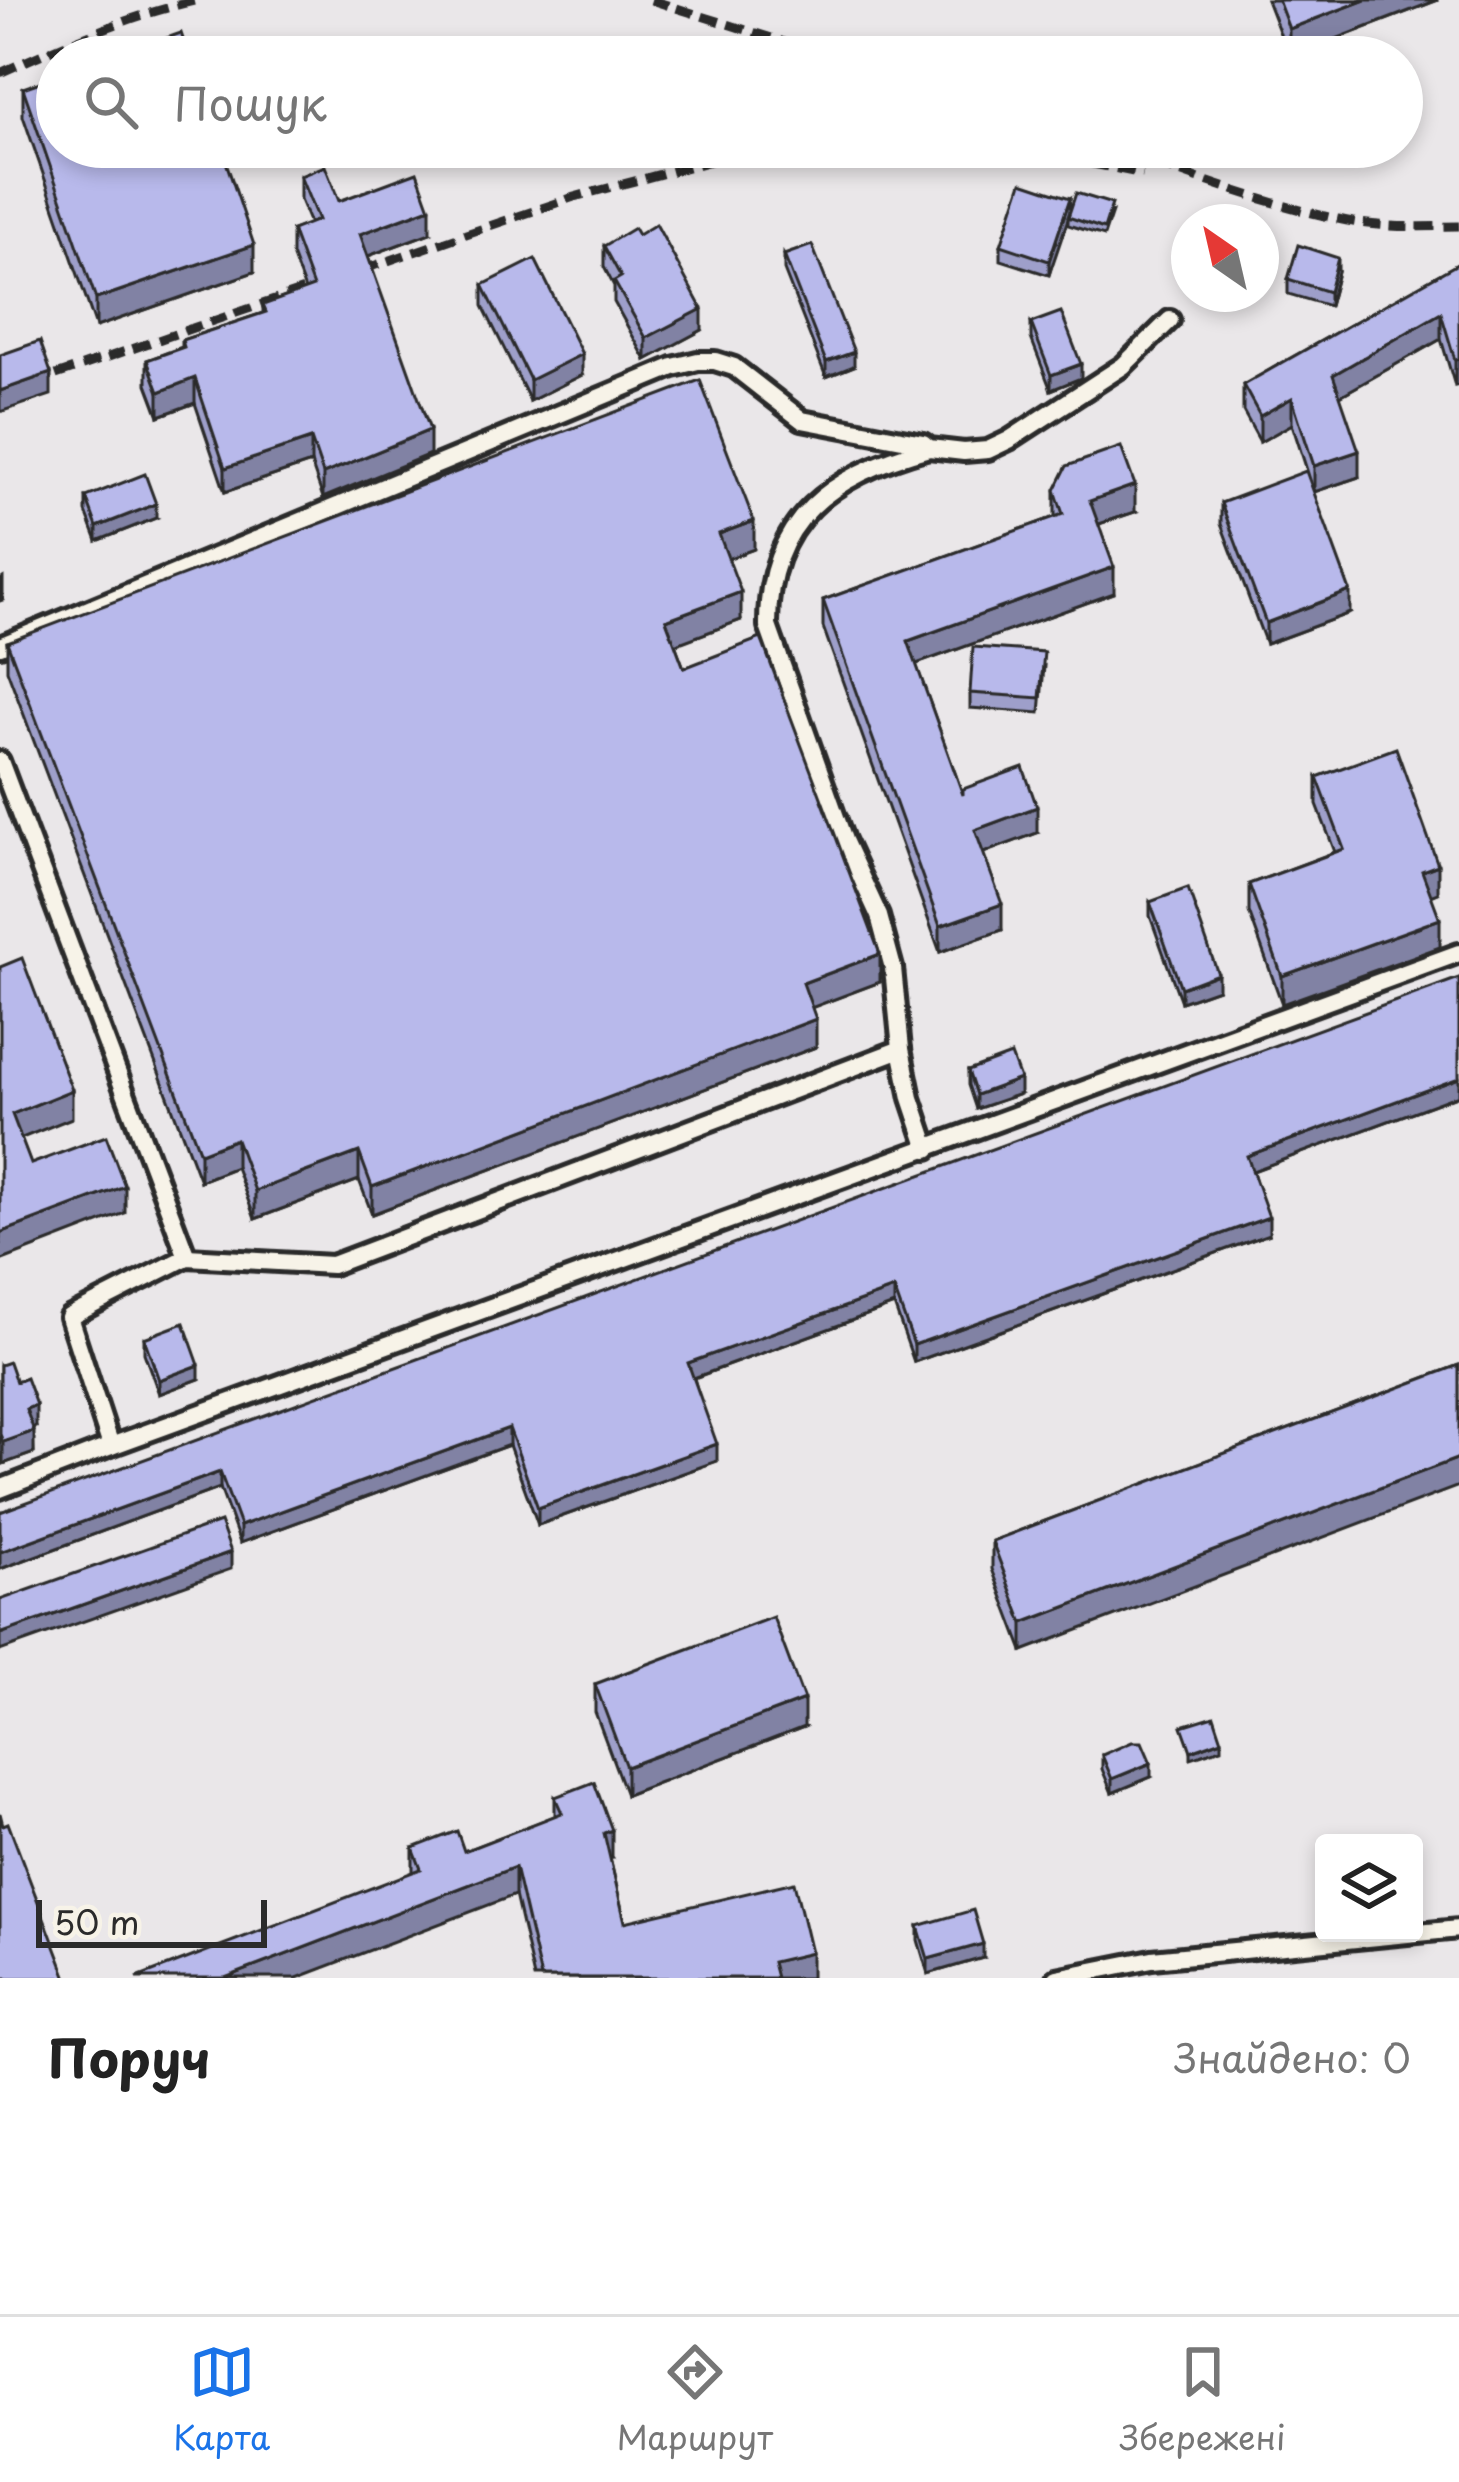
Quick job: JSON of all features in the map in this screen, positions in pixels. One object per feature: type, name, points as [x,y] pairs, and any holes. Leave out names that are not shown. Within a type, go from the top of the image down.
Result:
[{"type":"lane","points":[[928,1149],[911,1098],[893,968],[879,916],[844,840],[783,669],[768,626],[767,600],[784,542],[824,495],[856,473],[891,458],[929,448],[988,450],[1010,440],[1124,366],[1170,320]]},
{"type":"lane","points":[[0,646],[638,380],[698,361],[734,367],[802,420],[929,448]]},
{"type":"lane","points":[[0,761],[188,1257]]},
{"type":"lane","points":[[0,1489],[1459,953]]},
{"type":"lane","points":[[111,1446],[69,1317],[188,1257],[332,1265],[901,1048]]},
{"type":"lane","points":[[1057,1978],[1152,1959],[1459,1929]]},
{"type":"building","points":[[1278,0],[1365,0],[1289,29]]},
{"type":"building","points":[[36,83],[36,126],[23,88]]},
{"type":"building","points":[[51,168],[228,168],[254,245],[96,299]]},
{"type":"building","points":[[326,168],[339,201],[417,172],[430,208],[360,234],[430,430],[323,474],[311,439],[225,468],[195,378],[159,392],[147,360],[184,347],[182,340],[266,312],[263,305],[313,287],[292,230],[318,220],[300,176]]},
{"type":"building","points":[[1022,182],[1070,198],[1049,261],[1001,245]]},
{"type":"building","points":[[1076,193],[1112,204],[1104,229],[1068,217]]},
{"type":"building","points":[[656,224],[702,309],[646,338],[614,281],[621,277],[604,246],[634,228],[638,235]]},
{"type":"building","points":[[812,245],[854,352],[826,362],[784,255]]},
{"type":"building","points":[[1298,245],[1338,258],[1329,292],[1288,279]]},
{"type":"building","points":[[535,259],[582,354],[530,380],[483,285]]},
{"type":"building","points":[[1459,263],[1459,359],[1455,360],[1441,313],[1333,375],[1359,451],[1314,466],[1292,398],[1260,416],[1243,385]]},
{"type":"building","points":[[1061,312],[1081,364],[1051,375],[1031,323]]},
{"type":"building","points":[[40,341],[51,373],[0,391],[0,355]]},
{"type":"building","points":[[700,380],[754,521],[719,534],[741,592],[666,620],[684,668],[761,638],[880,954],[803,983],[816,1019],[372,1187],[359,1152],[255,1191],[236,1139],[200,1153],[7,642]]},
{"type":"building","points":[[1121,447],[1135,485],[1090,501],[1114,567],[908,641],[963,795],[963,789],[1023,767],[1037,807],[975,830],[1002,904],[940,926],[823,600],[1063,514],[1055,490],[1067,466]]},
{"type":"building","points":[[1306,471],[1350,591],[1266,623],[1221,503]]},
{"type":"building","points":[[145,474],[156,504],[97,527],[86,497]]},
{"type":"building","points":[[973,647],[1044,652],[1040,698],[970,693]]},
{"type":"building","points":[[1396,748],[1438,865],[1422,871],[1440,919],[1282,976],[1249,884],[1344,849],[1317,777]]},
{"type":"building","points":[[1188,888],[1218,974],[1181,988],[1150,902]]},
{"type":"building","points":[[22,958],[72,1090],[12,1114],[31,1164],[106,1136],[125,1186],[0,1233],[0,967]]},
{"type":"building","points":[[1459,978],[1459,1078],[1247,1156],[1269,1217],[914,1345],[894,1289],[688,1363],[717,1444],[538,1508],[509,1428],[240,1526],[220,1472],[0,1552],[0,1512]]},
{"type":"building","points":[[1011,1055],[1020,1079],[976,1095],[968,1071]]},
{"type":"building","points":[[184,1323],[199,1365],[159,1380],[144,1338]]},
{"type":"building","points":[[9,1362],[16,1382],[26,1378],[36,1405],[26,1409],[34,1431],[3,1442],[0,1365]]},
{"type":"building","points":[[1459,1365],[1459,1458],[1023,1623],[992,1541]]},
{"type":"building","points":[[220,1522],[231,1552],[0,1634],[0,1600]]},
{"type":"building","points":[[773,1617],[804,1700],[626,1767],[595,1684]]},
{"type":"building","points":[[1214,1716],[1222,1740],[1191,1751],[1182,1726]]},
{"type":"building","points":[[1142,1742],[1151,1763],[1112,1779],[1102,1755]]},
{"type":"building","points":[[594,1782],[612,1830],[604,1833],[625,1922],[794,1882],[811,1953],[772,1962],[776,1978],[541,1978],[515,1867],[225,1978],[137,1978],[421,1869],[413,1848],[457,1831],[464,1851],[562,1813],[555,1797]]},
{"type":"building","points":[[0,1813],[3,1825],[8,1823],[67,1978],[0,1978]]},
{"type":"building","points":[[973,1910],[983,1944],[928,1959],[918,1926]]},
{"type":"railway","points":[[86,36],[199,0]]},
{"type":"railway","points":[[651,0],[765,36]]},
{"type":"railway","points":[[0,73],[36,57]]},
{"type":"railway","points":[[56,375],[574,197],[684,168]]},
{"type":"railway","points":[[1113,168],[1143,174]]},
{"type":"railway","points":[[1168,168],[1338,219],[1413,227],[1459,226]]}]
